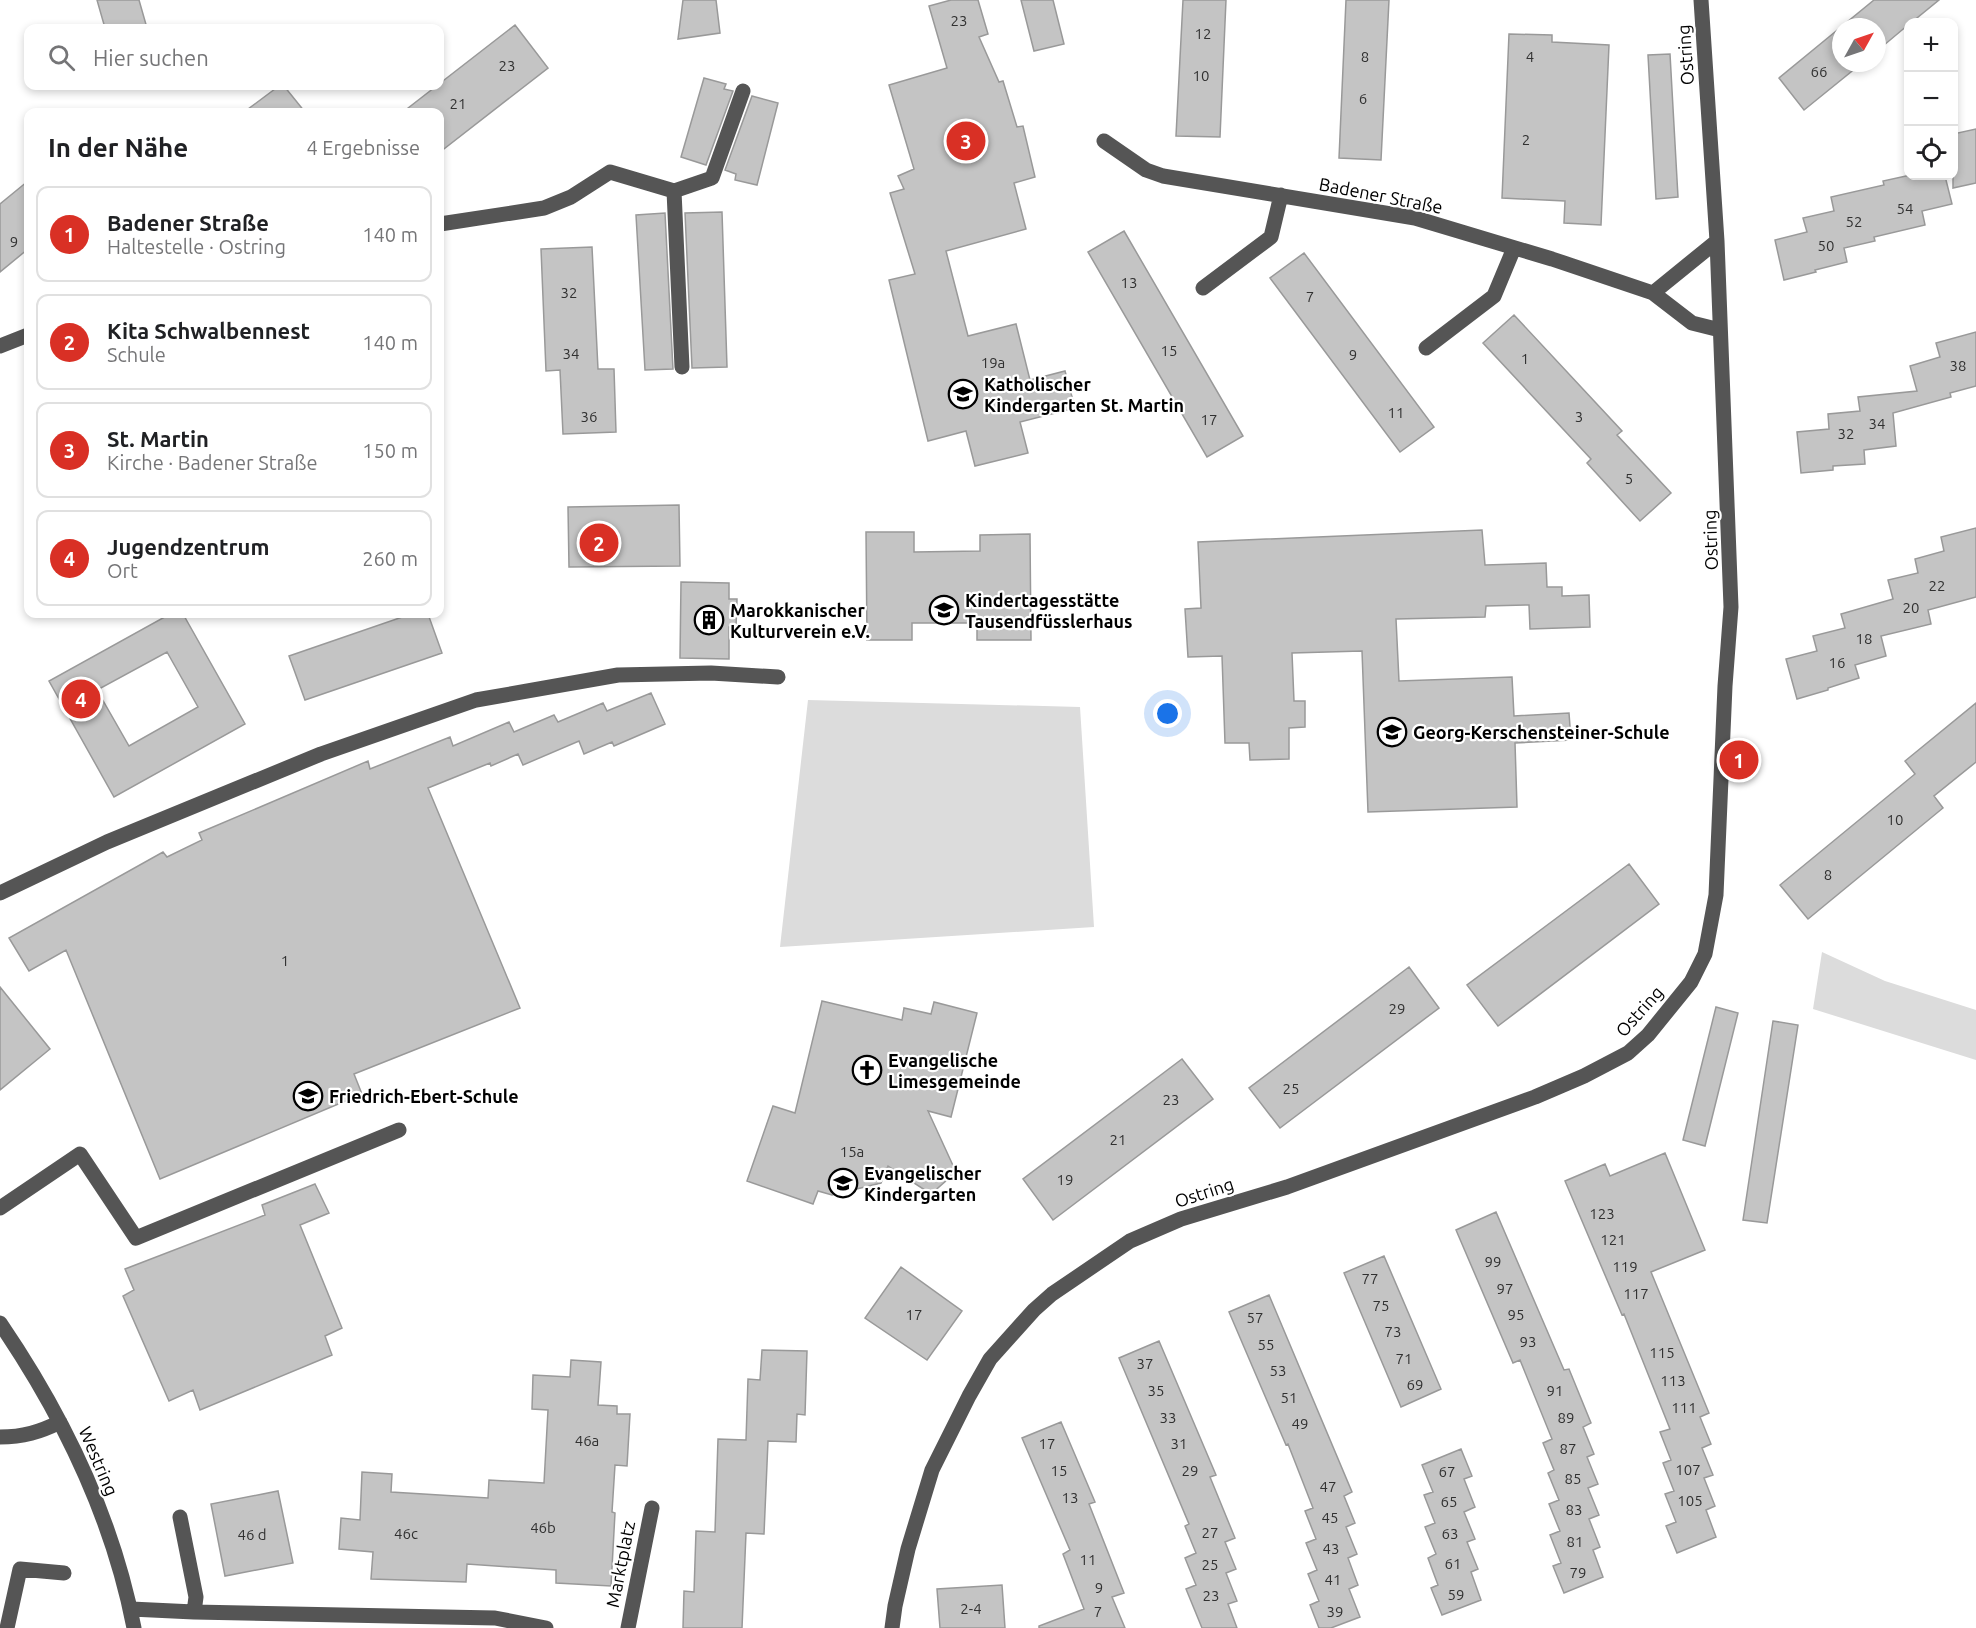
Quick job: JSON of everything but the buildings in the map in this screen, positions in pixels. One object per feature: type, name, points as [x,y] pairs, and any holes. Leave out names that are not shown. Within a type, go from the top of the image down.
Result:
[{"type":"street","name":"Ostring","points":[[892,1628],[908,1549],[932,1470],[990,1359],[1034,1310],[1052,1294],[1130,1241],[1181,1219],[1287,1187],[1535,1097],[1584,1076],[1628,1053],[1648,1035],[1691,982],[1705,954],[1716,895],[1725,686],[1731,607],[1726,427],[1717,241],[1701,0]]},
{"type":"street","points":[[444,223],[544,208],[571,197],[610,172],[674,191],[712,178],[743,91]]},
{"type":"street","name":"Badener Straße","points":[[1104,141],[1146,170],[1163,176],[1415,218],[1514,248],[1653,293],[1692,322],[1720,330]]},
{"type":"street","points":[[674,191],[682,367]]},
{"type":"street","points":[[1203,288],[1271,237],[1281,195]]},
{"type":"street","points":[[1653,293],[1717,241]]},
{"type":"street","points":[[1426,348],[1494,296],[1514,248]]},
{"type":"street","points":[[0,346],[24,337]]},
{"type":"street","points":[[0,893],[107,842],[321,754],[476,700],[618,675],[711,673],[778,677]]},
{"type":"street","points":[[0,1208],[80,1154],[136,1238],[399,1131]]},
{"type":"street","name":"Westring","points":[[0,1323],[27,1363],[60,1422],[104,1522],[131,1609],[134,1628]]},
{"type":"street","points":[[0,1437],[37,1433],[60,1422]]},
{"type":"street","name":"Marktplatz","points":[[628,1628],[651,1508]]},
{"type":"street","points":[[180,1517],[196,1597],[194,1612]]},
{"type":"street","points":[[7,1628],[20,1569],[64,1573]]},
{"type":"street","points":[[131,1609],[495,1618],[546,1628]]},
{"type":"shaded area","points":[[808,700],[1080,707],[1094,927],[780,947]]},
{"type":"shaded area","points":[[1822,952],[1885,981],[1976,1010],[1976,1060],[1813,1009]]},
{"type":"place","name":"St. Martin","points":[[966,141]]},
{"type":"place","name":"Katholischer Kindergarten St. Martin","points":[[963,394]]},
{"type":"place","name":"Kita Schwalbennest","points":[[599,543]]},
{"type":"place","name":"Kindertagesstätte Tausendfüsslerhaus","points":[[944,610]]},
{"type":"place","name":"Marokkanischer Kulturverein e.V.","points":[[709,620]]},
{"type":"place","name":"Jugendzentrum","points":[[81,699]]},
{"type":"place","name":"Georg-Kerschensteiner-Schule","points":[[1392,732]]},
{"type":"place","name":"Badener Straße","points":[[1739,760]]},
{"type":"place","name":"Evangelische Limesgemeinde","points":[[867,1070]]},
{"type":"place","name":"Friedrich-Ebert-Schule","points":[[308,1096]]},
{"type":"place","name":"Evangelischer Kindergarten","points":[[843,1183]]}]
